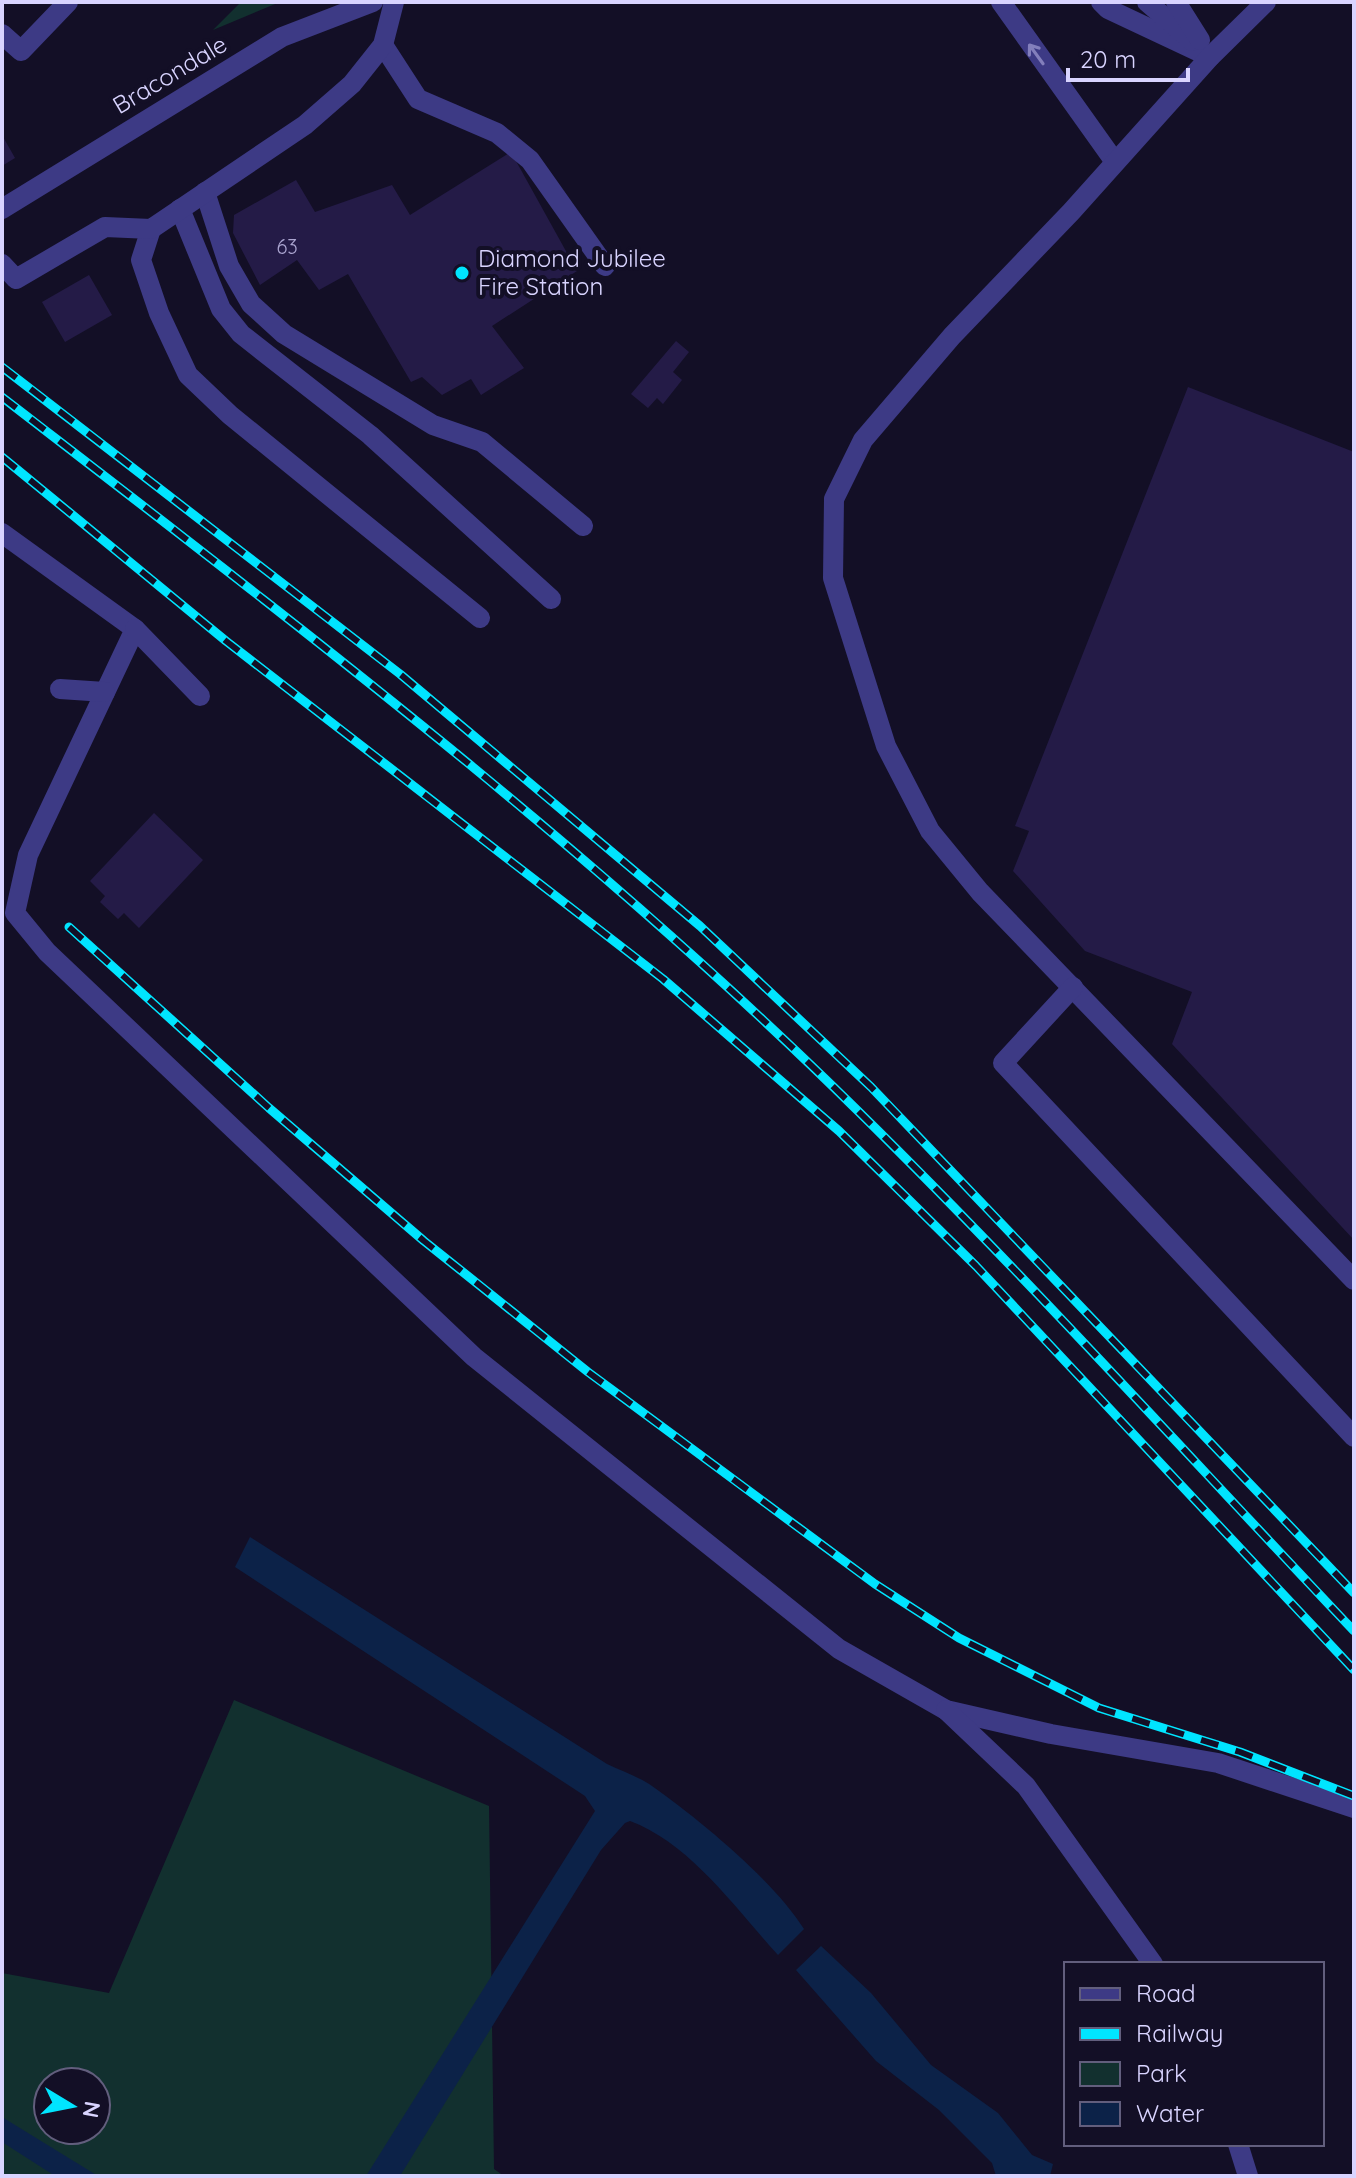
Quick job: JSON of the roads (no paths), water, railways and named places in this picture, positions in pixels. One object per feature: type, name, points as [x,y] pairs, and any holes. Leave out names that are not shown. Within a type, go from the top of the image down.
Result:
[{"type":"street","points":[[2,34],[21,51],[68,2]]},
{"type":"street","name":"Bracondale","points":[[2,209],[282,37],[373,2]]},
{"type":"street","points":[[2,264],[16,279],[105,227],[151,229],[305,125],[352,84],[383,45],[394,2]]},
{"type":"street","points":[[1001,2],[1115,162]]},
{"type":"street","points":[[1101,2],[1108,9],[1210,57]]},
{"type":"street","points":[[1147,2],[1210,57]]},
{"type":"street","points":[[1176,2],[1210,57]]},
{"type":"street","points":[[1266,2],[1210,57],[952,336],[863,440],[834,499],[833,578],[886,746],[930,831],[980,892],[1354,1280]]},
{"type":"street","points":[[383,45],[418,99],[497,133],[530,160],[605,266]]},
{"type":"street","points":[[205,192],[229,266],[251,304],[284,334],[433,425],[482,442],[583,526]]},
{"type":"street","points":[[180,209],[221,309],[241,334],[370,435],[551,599]]},
{"type":"street","points":[[151,229],[141,260],[159,313],[188,375],[230,415],[480,618]]},
{"type":"street","points":[[2,533],[135,629],[200,696]]},
{"type":"street","points":[[135,629],[28,855],[15,913],[47,952],[474,1357],[839,1649],[946,1710],[1026,1786],[1152,1962]]},
{"type":"street","points":[[60,689],[105,692]]},
{"type":"street","points":[[1073,987],[1003,1063],[1354,1437]]},
{"type":"street","points":[[946,1710],[1051,1734],[1218,1763],[1354,1808]]},
{"type":"street","points":[[1239,2146],[1248,2176]]},
{"type":"water","points":[[250,1537],[607,1764],[652,1786],[713,1833],[755,1871],[804,1929],[778,1955],[692,1861],[652,1831],[630,1821],[625,1823],[601,1850],[400,2176],[366,2176],[595,1811],[585,1796],[235,1567]]},
{"type":"water","points":[[821,1946],[871,1993],[931,2065],[998,2113],[1032,2155],[1053,2164],[1050,2176],[996,2176],[992,2163],[939,2110],[876,2061],[796,1970]]},
{"type":"water","points":[[2,2117],[32,2135],[32,2146],[49,2146],[98,2176],[55,2176],[2,2142]]},
{"type":"railway","points":[[2,367],[400,674],[700,926],[871,1087],[1354,1593]]},
{"type":"railway","points":[[2,397],[441,741],[654,921],[757,1015],[858,1111],[984,1239],[1354,1631]]},
{"type":"railway","points":[[2,457],[226,641],[663,979],[839,1131],[976,1266],[1354,1670]]},
{"type":"railway","points":[[69,927],[269,1108],[424,1241],[588,1372],[875,1584],[959,1638],[1099,1708],[1240,1752],[1354,1796]]},
{"type":"place","name":"Diamond Jubilee Fire Station","points":[[462,273]]}]
